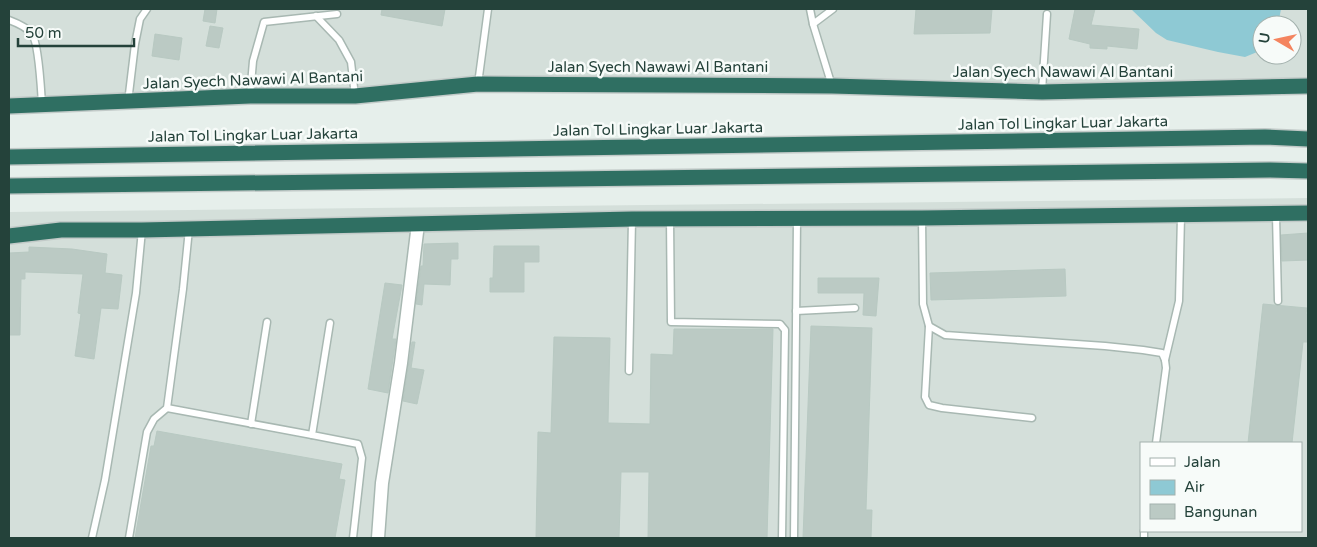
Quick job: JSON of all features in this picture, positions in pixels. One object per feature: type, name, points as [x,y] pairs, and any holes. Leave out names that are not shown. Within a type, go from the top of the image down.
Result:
[{"type":"highway","name":"Jalan Syech Nawawi Al Bantani","points":[[9,106],[250,96],[355,96],[478,84],[832,86],[1042,92],[1308,86]]},
{"type":"highway","name":"Jalan Tol Lingkar Luar Jakarta","points":[[9,156],[1265,137],[1308,138]]},
{"type":"highway","points":[[9,186],[1308,171]]},
{"type":"highway","points":[[9,236],[60,230],[142,230],[632,219],[922,218],[1308,213]]},
{"type":"street","points":[[378,538],[382,483],[401,363],[418,224]]},
{"type":"lane","points":[[128,102],[138,27],[140,19],[147,9]]},
{"type":"lane","points":[[478,84],[488,9]]},
{"type":"lane","points":[[810,9],[832,86]]},
{"type":"lane","points":[[813,24],[833,9]]},
{"type":"lane","points":[[250,96],[253,61],[264,22],[337,14]]},
{"type":"lane","points":[[1042,92],[1047,14]]},
{"type":"lane","points":[[316,16],[339,40],[343,47],[350,62],[355,96]]},
{"type":"lane","points":[[9,20],[19,24],[33,35],[40,69],[42,106]]},
{"type":"lane","points":[[1276,213],[1278,301]]},
{"type":"lane","points":[[1165,360],[1179,301],[1181,215]]},
{"type":"lane","points":[[794,538],[797,218]]},
{"type":"lane","points":[[922,218],[923,304],[929,326],[925,398],[929,405],[942,408],[1032,418]]},
{"type":"lane","points":[[629,371],[632,219]]},
{"type":"lane","points":[[670,219],[671,322],[780,324],[785,330],[782,538]]},
{"type":"lane","points":[[129,538],[147,432],[154,419],[167,408],[184,286],[189,229]]},
{"type":"lane","points":[[92,538],[105,480],[136,292],[142,230]]},
{"type":"lane","points":[[796,311],[855,308]]},
{"type":"lane","points":[[251,424],[268,322]]},
{"type":"lane","points":[[312,435],[330,323]]},
{"type":"lane","points":[[929,326],[945,335],[1162,353],[1166,368],[1156,442]]},
{"type":"lane","points":[[167,408],[358,444],[362,458],[353,538]]},
{"type":"shaded area","points":[[9,9],[1308,9],[1308,94],[572,81],[9,102]]},
{"type":"shaded area","points":[[1308,198],[1308,538],[9,538],[9,212]]},
{"type":"water","points":[[1131,9],[1281,9],[1280,15],[1252,15],[1252,54],[1245,57],[1167,40],[1156,33]]},
{"type":"building","points":[[205,9],[217,9],[215,23],[203,21]]},
{"type":"building","points":[[382,9],[445,9],[442,26],[381,15]]},
{"type":"building","points":[[916,9],[992,9],[990,33],[914,34]]},
{"type":"building","points":[[1075,9],[1095,9],[1091,25],[1139,29],[1137,49],[1107,46],[1107,49],[1090,48],[1090,44],[1069,39]]},
{"type":"building","points":[[210,26],[223,28],[219,48],[206,46]]},
{"type":"building","points":[[155,34],[182,38],[179,60],[152,56]]},
{"type":"building","points":[[1308,233],[1308,260],[1282,261],[1281,235]]},
{"type":"building","points":[[458,243],[458,259],[451,259],[450,285],[424,284],[422,305],[416,304],[421,266],[423,266],[424,244]]},
{"type":"building","points":[[494,246],[539,246],[539,262],[524,262],[524,292],[490,292],[490,278],[493,278]]},
{"type":"building","points":[[29,247],[72,249],[107,254],[105,273],[122,275],[118,309],[101,308],[94,359],[75,356],[81,314],[78,313],[83,274],[25,272],[25,279],[21,279],[20,335],[9,335],[9,253],[29,252]]},
{"type":"building","points":[[1065,269],[1066,296],[931,300],[930,273]]},
{"type":"building","points":[[818,278],[879,278],[876,316],[863,315],[864,293],[818,293]]},
{"type":"building","points":[[385,283],[402,285],[392,339],[396,339],[388,393],[368,389]]},
{"type":"building","points":[[1263,304],[1307,308],[1308,342],[1303,342],[1292,442],[1248,442]]},
{"type":"building","points":[[811,326],[872,328],[866,510],[872,510],[871,538],[803,538]]},
{"type":"building","points":[[674,329],[773,329],[767,538],[648,538],[649,472],[621,472],[619,538],[536,538],[538,432],[551,433],[554,337],[610,338],[608,423],[650,424],[651,354],[673,355]]},
{"type":"building","points":[[412,342],[415,342],[411,368],[424,370],[417,404],[403,401]]},
{"type":"building","points":[[157,431],[342,464],[339,479],[345,480],[335,538],[135,538],[151,446],[154,446]]}]
